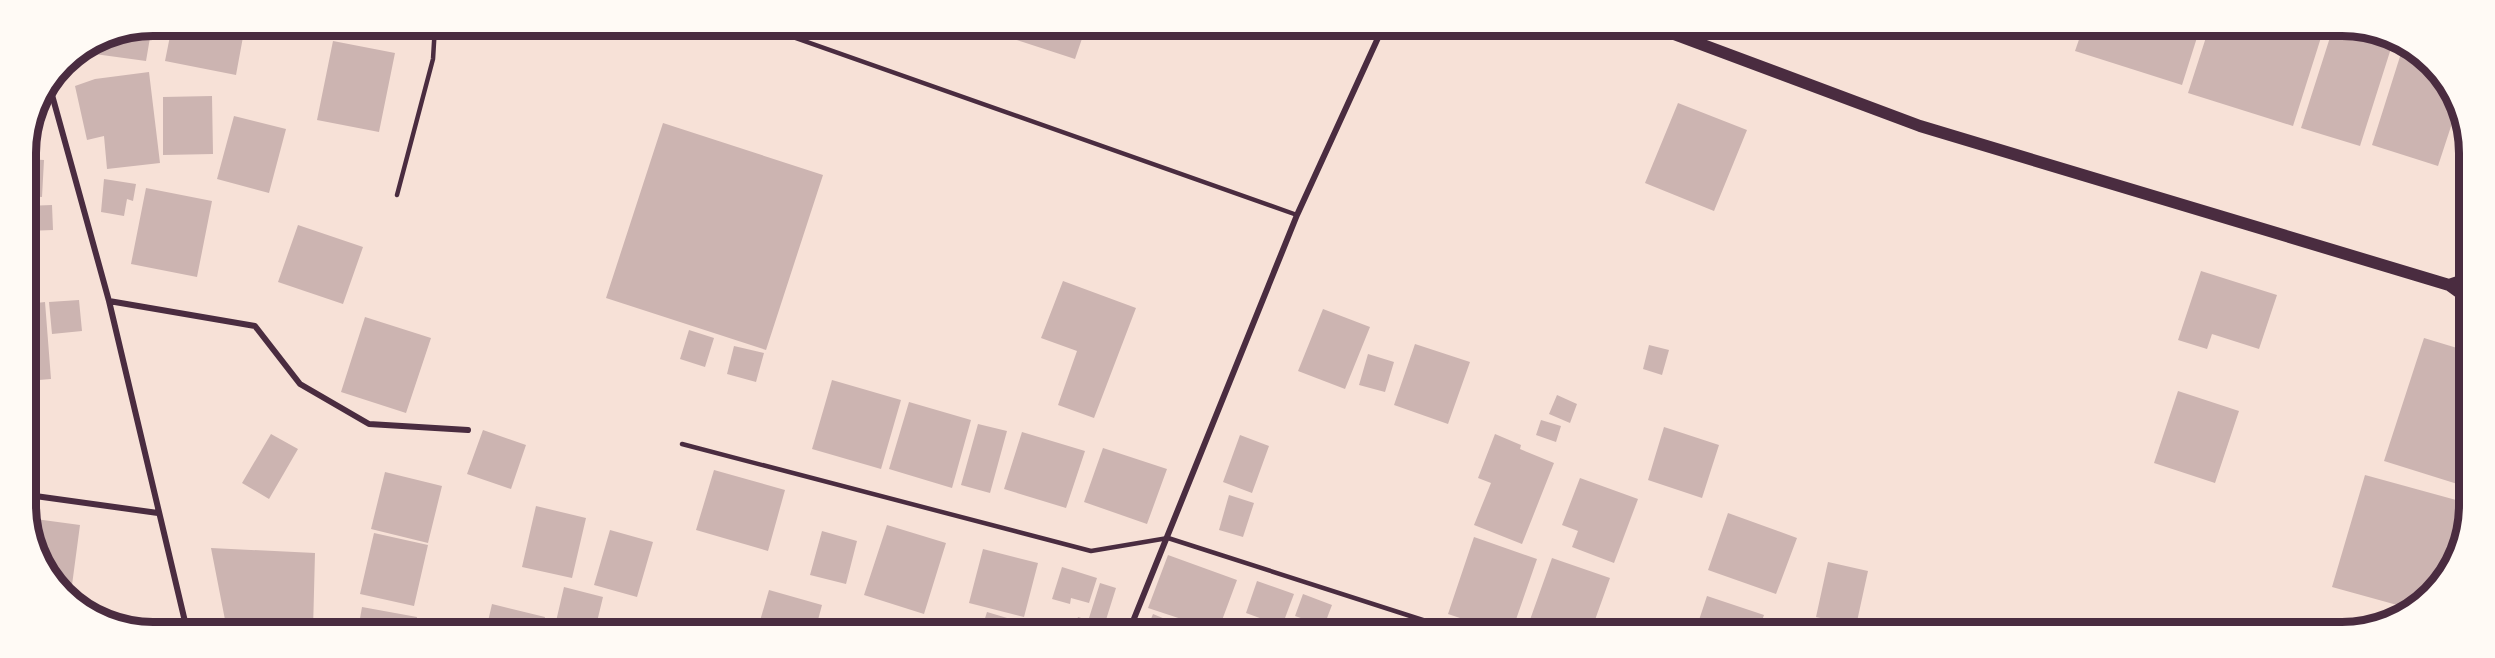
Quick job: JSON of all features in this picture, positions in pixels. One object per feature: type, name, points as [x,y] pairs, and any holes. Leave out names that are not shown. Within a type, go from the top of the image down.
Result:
[{"type":"main road","points":[[1679,36],[1920,126],[2449,285],[2459,292]]},
{"type":"main road","points":[[2449,285],[2459,282]]},
{"type":"street","points":[[1133,622],[1297,215],[1379,36]]},
{"type":"street","points":[[52,95],[109,301],[185,622]]},
{"type":"street","points":[[109,301],[255,326],[300,384],[369,424],[468,430]]},
{"type":"street","points":[[36,496],[158,513]]},
{"type":"lane","points":[[397,195],[433,59],[434,36]]},
{"type":"lane","points":[[790,36],[1297,215]]},
{"type":"lane","points":[[682,444],[1091,551],[1168,538],[1429,622]]},
{"type":"building","points":[[150,36],[146,61],[92,54],[116,42]]},
{"type":"building","points":[[170,36],[243,36],[236,75],[165,61]]},
{"type":"building","points":[[1005,36],[1083,36],[1075,59]]},
{"type":"building","points":[[2080,36],[2197,36],[2182,85],[2075,51]]},
{"type":"building","points":[[2206,36],[2321,36],[2293,126],[2188,93]]},
{"type":"building","points":[[2330,36],[2365,38],[2391,47],[2360,146],[2301,128]]},
{"type":"building","points":[[333,41],[395,53],[379,132],[317,120]]},
{"type":"building","points":[[2401,53],[2425,70],[2435,82],[2447,101],[2454,118],[2438,166],[2372,145]]},
{"type":"building","points":[[149,72],[160,163],[107,169],[104,136],[87,140],[75,86],[95,79]]},
{"type":"building","points":[[212,96],[213,154],[163,155],[163,97]]},
{"type":"building","points":[[1678,103],[1747,130],[1714,211],[1645,183]]},
{"type":"building","points":[[234,116],[286,129],[269,193],[217,179]]},
{"type":"building","points":[[663,123],[823,175],[766,350],[606,298]]},
{"type":"building","points":[[36,160],[44,160],[42,197],[36,197]]},
{"type":"building","points":[[104,179],[136,184],[133,201],[127,199],[124,216],[101,212]]},
{"type":"building","points":[[146,188],[212,201],[197,277],[131,264]]},
{"type":"building","points":[[52,205],[53,230],[36,231],[36,206]]},
{"type":"building","points":[[298,225],[363,247],[343,304],[278,282]]},
{"type":"building","points":[[2201,271],[2277,295],[2259,349],[2212,334],[2207,349],[2178,340]]},
{"type":"building","points":[[1063,281],[1136,308],[1094,418],[1058,405],[1077,351],[1041,338]]},
{"type":"building","points":[[79,300],[82,331],[52,334],[49,302]]},
{"type":"building","points":[[45,302],[51,379],[36,380],[36,303]]},
{"type":"building","points":[[1323,309],[1370,327],[1345,389],[1298,371]]},
{"type":"building","points":[[365,317],[431,338],[406,413],[341,392]]},
{"type":"building","points":[[689,330],[714,338],[705,367],[680,359]]},
{"type":"building","points":[[2424,338],[2459,349],[2459,484],[2384,461]]},
{"type":"building","points":[[1415,344],[1470,362],[1448,424],[1394,405]]},
{"type":"building","points":[[1649,345],[1669,350],[1662,375],[1643,369]]},
{"type":"building","points":[[734,346],[764,353],[756,382],[727,374]]},
{"type":"building","points":[[1368,354],[1394,362],[1385,392],[1359,385]]},
{"type":"building","points":[[832,380],[901,400],[881,469],[812,449]]},
{"type":"building","points":[[2178,391],[2239,411],[2215,483],[2154,463]]},
{"type":"building","points":[[1557,395],[1577,404],[1570,423],[1549,414]]},
{"type":"building","points":[[909,402],[971,420],[952,488],[889,469]]},
{"type":"building","points":[[1541,420],[1561,426],[1556,442],[1536,435]]},
{"type":"building","points":[[978,424],[1007,431],[990,493],[961,485]]},
{"type":"building","points":[[1664,427],[1719,445],[1702,498],[1648,480]]},
{"type":"building","points":[[483,430],[526,445],[511,489],[467,474]]},
{"type":"building","points":[[1022,432],[1085,451],[1066,508],[1004,489]]},
{"type":"building","points":[[271,434],[298,449],[269,499],[242,483]]},
{"type":"building","points":[[1495,434],[1521,445],[1520,449],[1554,463],[1522,544],[1474,525],[1491,483],[1478,478]]},
{"type":"building","points":[[1240,435],[1269,446],[1252,493],[1223,482]]},
{"type":"building","points":[[1103,448],[1167,469],[1147,524],[1084,502]]},
{"type":"building","points":[[714,470],[785,490],[768,551],[696,530]]},
{"type":"building","points":[[385,472],[442,486],[428,543],[371,529]]},
{"type":"building","points":[[2365,475],[2459,501],[2457,528],[2447,557],[2435,576],[2413,598],[2400,606],[2332,587]]},
{"type":"building","points":[[1580,478],[1638,499],[1614,563],[1572,547],[1578,531],[1562,525]]},
{"type":"building","points":[[1229,495],[1254,503],[1243,537],[1219,530]]},
{"type":"building","points":[[536,506],[586,518],[572,578],[522,567]]},
{"type":"building","points":[[1728,513],[1797,538],[1776,594],[1708,570]]},
{"type":"building","points":[[37,519],[80,525],[72,585],[67,584],[48,557]]},
{"type":"building","points":[[887,525],[946,543],[924,614],[864,595]]},
{"type":"building","points":[[610,530],[653,542],[637,597],[594,585]]},
{"type":"building","points":[[822,531],[857,541],[846,584],[810,575]]},
{"type":"building","points":[[374,533],[428,545],[414,606],[360,594]]},
{"type":"building","points":[[1474,537],[1537,559],[1515,622],[1472,622],[1448,614]]},
{"type":"building","points":[[211,548],[315,553],[313,622],[225,622]]},
{"type":"building","points":[[983,549],[1038,563],[1024,617],[969,603]]},
{"type":"building","points":[[1168,555],[1237,580],[1221,622],[1191,622],[1148,608]]},
{"type":"building","points":[[1552,558],[1610,578],[1594,622],[1529,622]]},
{"type":"building","points":[[1828,562],[1868,571],[1857,622],[1838,622],[1816,617]]},
{"type":"building","points":[[1062,567],[1097,578],[1089,603],[1071,598],[1070,604],[1052,599]]},
{"type":"building","points":[[1257,581],[1294,594],[1284,622],[1271,622],[1246,613]]},
{"type":"building","points":[[1100,583],[1116,588],[1105,622],[1089,618]]},
{"type":"building","points":[[564,587],[603,597],[597,622],[556,622]]},
{"type":"building","points":[[769,590],[822,605],[817,622],[760,622]]},
{"type":"building","points":[[1303,594],[1332,605],[1326,622],[1312,622],[1295,616]]},
{"type":"building","points":[[1707,596],[1764,615],[1762,622],[1698,622]]},
{"type":"building","points":[[492,604],[545,617],[544,622],[488,622]]},
{"type":"building","points":[[362,607],[417,617],[416,622],[359,622]]},
{"type":"building","points":[[987,612],[1020,622],[984,622]]},
{"type":"building","points":[[1153,614],[1172,622],[1150,622]]},
{"type":"building","points":[[1078,617],[1094,622],[1076,622]]}]
